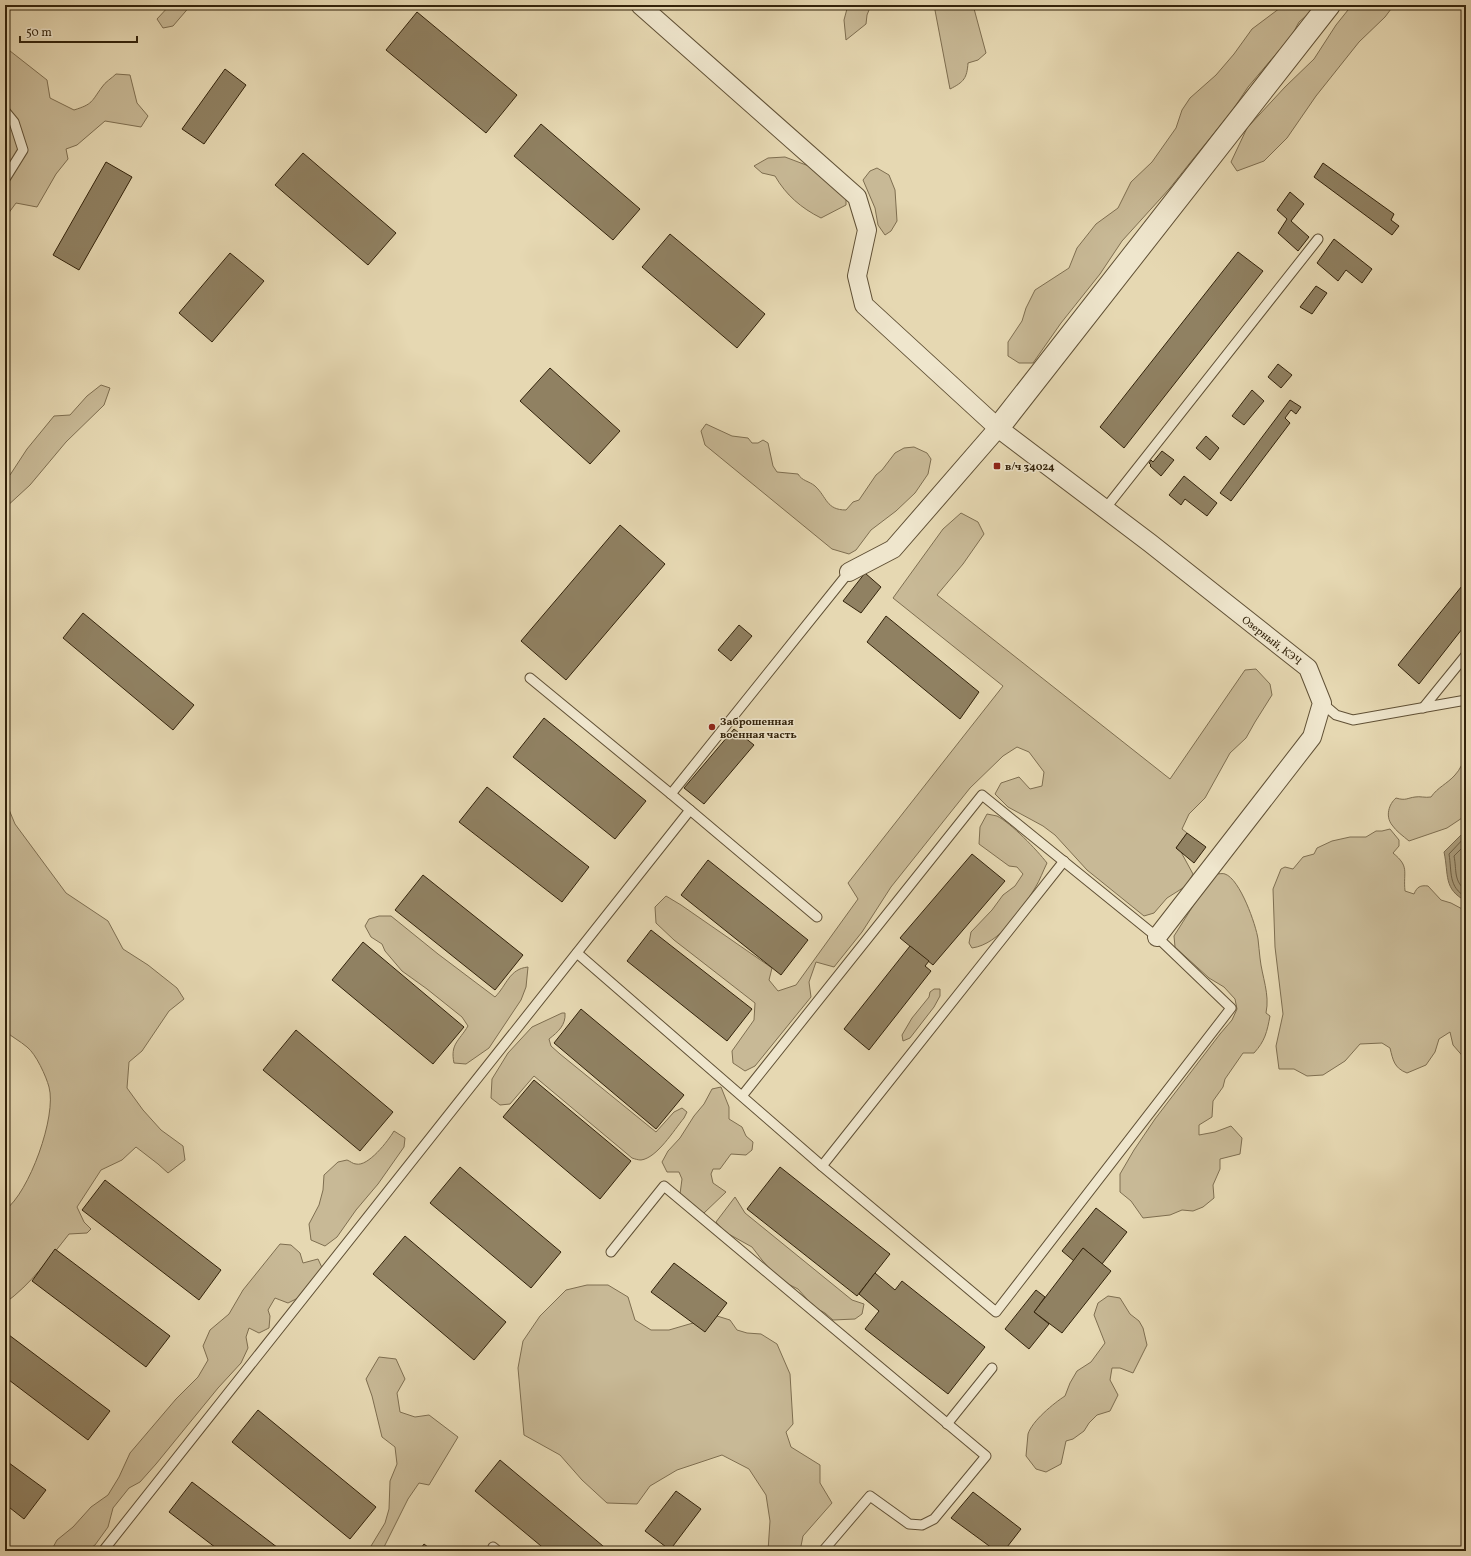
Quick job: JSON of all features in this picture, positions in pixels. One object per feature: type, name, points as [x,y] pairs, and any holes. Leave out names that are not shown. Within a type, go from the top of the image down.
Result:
[{"type":"street","name":"Озерный, КЭЧ","points":[[640,5],[857,197],[867,230],[857,276],[864,305],[998,428],[1105,509],[1308,668],[1322,703]]},
{"type":"street","points":[[850,572],[893,549],[998,428],[1329,5]]},
{"type":"street","points":[[1157,938],[1312,737],[1322,703]]},
{"type":"lane","points":[[5,111],[14,122],[23,150],[5,179]]},
{"type":"lane","points":[[1105,509],[1318,239]]},
{"type":"lane","points":[[671,794],[850,572]]},
{"type":"lane","points":[[1423,708],[1466,655]]},
{"type":"lane","points":[[530,678],[817,917]]},
{"type":"lane","points":[[1322,703],[1336,715],[1353,720],[1466,700]]},
{"type":"lane","points":[[577,952],[822,1166],[996,1312],[1231,1008],[1157,938],[982,795],[742,1096]]},
{"type":"lane","points":[[103,1551],[690,810]]},
{"type":"lane","points":[[822,1166],[1064,861]]},
{"type":"lane","points":[[611,1252],[664,1186],[986,1456],[934,1518],[922,1524],[909,1524],[870,1496],[823,1551]]},
{"type":"lane","points":[[947,1424],[992,1368]]},
{"type":"shaded area","points":[[170,5],[191,5],[173,26],[163,28],[157,19]]},
{"type":"shaded area","points":[[848,5],[871,5],[867,15],[866,24],[846,40],[844,20]]},
{"type":"shaded area","points":[[934,5],[973,5],[986,53],[978,60],[968,63],[966,76],[962,82],[950,89]]},
{"type":"shaded area","points":[[1284,5],[1315,5],[1314,9],[1299,22],[1292,35],[1248,87],[1232,111],[1170,188],[1122,241],[1100,274],[1061,323],[1033,363],[1019,363],[1008,356],[1008,342],[1022,321],[1026,308],[1035,290],[1069,268],[1077,248],[1096,224],[1118,208],[1131,182],[1152,162],[1176,128],[1182,110],[1190,98],[1216,75],[1234,54],[1252,29]]},
{"type":"shaded area","points":[[1352,5],[1394,5],[1385,17],[1359,42],[1316,96],[1287,138],[1264,161],[1237,171],[1231,162],[1247,128],[1285,87],[1314,59],[1336,25]]},
{"type":"shaded area","points":[[5,47],[47,80],[50,98],[74,110],[91,102],[103,85],[116,74],[130,75],[137,103],[148,116],[141,127],[105,121],[77,145],[66,149],[68,159],[56,174],[37,207],[16,203],[5,218]]},
{"type":"shaded area","points":[[785,157],[814,168],[846,198],[846,205],[821,218],[807,210],[789,195],[775,176],[762,173],[754,166],[768,158]]},
{"type":"shaded area","points":[[877,168],[889,175],[895,190],[897,221],[891,231],[885,235],[878,225],[875,208],[863,180],[870,171]]},
{"type":"shaded area","points":[[101,385],[110,388],[104,405],[66,442],[30,485],[5,508],[5,476],[10,475],[27,449],[54,416],[70,415],[87,396]]},
{"type":"shaded area","points":[[706,424],[732,436],[748,438],[752,443],[758,443],[763,440],[768,443],[773,466],[777,472],[798,474],[815,486],[834,508],[839,509],[846,510],[853,502],[859,500],[876,475],[882,470],[895,453],[904,448],[914,447],[927,453],[931,459],[928,474],[915,493],[896,511],[871,530],[856,550],[849,554],[832,549],[705,445],[701,431]]},
{"type":"shaded area","points":[[961,513],[978,522],[984,534],[963,564],[937,595],[1170,779],[1245,670],[1256,669],[1270,684],[1272,695],[1246,738],[1230,753],[1205,798],[1189,814],[1182,829],[1187,833],[1176,848],[1181,852],[1193,874],[1186,886],[1167,898],[1154,913],[1144,916],[1087,870],[1055,835],[1043,826],[1008,807],[995,794],[1001,783],[1019,777],[1030,789],[1042,786],[1044,772],[1029,752],[1017,747],[1003,756],[970,788],[891,887],[862,932],[834,967],[816,962],[809,982],[811,997],[755,1066],[745,1071],[733,1063],[732,1051],[754,1020],[755,1003],[674,940],[656,923],[655,907],[666,896],[772,968],[769,980],[778,991],[796,985],[858,899],[848,883],[1003,686],[893,598],[943,529]]},
{"type":"shaded area","points":[[1466,756],[1466,812],[1462,818],[1447,828],[1409,841],[1390,822],[1388,814],[1391,803],[1396,798],[1404,799],[1431,797],[1457,773]]},
{"type":"shaded area","points":[[5,800],[15,824],[66,893],[108,921],[123,949],[148,965],[177,988],[184,999],[169,1011],[142,1051],[129,1062],[127,1088],[143,1110],[161,1130],[183,1146],[185,1160],[168,1173],[136,1147],[122,1160],[101,1170],[77,1207],[84,1222],[91,1229],[87,1233],[69,1234],[31,1280],[5,1303],[5,1210],[14,1201],[23,1188],[32,1171],[45,1134],[49,1116],[50,1100],[48,1082],[34,1055],[27,1047],[5,1031]]},
{"type":"shaded area","points":[[987,814],[1003,819],[1030,844],[1047,863],[1035,888],[1009,925],[992,940],[972,948],[969,943],[971,932],[992,910],[1003,895],[1015,886],[1023,874],[1017,867],[1009,866],[979,844],[980,827]]},
{"type":"shaded area","points":[[1390,829],[1399,840],[1399,846],[1393,853],[1404,866],[1405,891],[1414,894],[1419,887],[1428,886],[1441,900],[1451,903],[1466,911],[1466,1060],[1453,1045],[1450,1032],[1439,1039],[1435,1052],[1426,1065],[1407,1073],[1399,1069],[1393,1060],[1390,1048],[1382,1043],[1360,1044],[1345,1061],[1323,1075],[1307,1076],[1294,1069],[1279,1069],[1276,1046],[1283,1014],[1275,947],[1273,889],[1281,869],[1285,867],[1293,869],[1303,857],[1314,854],[1317,848],[1332,841],[1350,837],[1366,837],[1376,831]]},
{"type":"shaded area","points":[[1216,874],[1224,874],[1231,878],[1242,893],[1251,914],[1258,939],[1267,999],[1266,1013],[1270,1016],[1267,1032],[1258,1049],[1254,1053],[1243,1053],[1225,1079],[1223,1087],[1213,1101],[1212,1117],[1199,1125],[1199,1135],[1215,1132],[1231,1126],[1242,1138],[1240,1154],[1220,1159],[1220,1169],[1213,1185],[1214,1198],[1203,1207],[1193,1211],[1182,1210],[1170,1215],[1143,1218],[1131,1201],[1120,1192],[1120,1174],[1155,1119],[1232,1020],[1237,1009],[1235,999],[1224,987],[1209,978],[1175,947],[1174,936],[1198,898]]},
{"type":"shaded area","points":[[379,916],[391,916],[495,997],[512,974],[522,968],[528,967],[526,987],[521,1000],[489,1048],[466,1064],[454,1063],[454,1047],[468,1026],[462,1017],[402,971],[385,951],[382,944],[371,937],[365,926],[369,919]]},
{"type":"shaded area","points":[[934,989],[940,989],[940,996],[934,1007],[910,1038],[903,1041],[902,1035],[912,1018],[929,997],[930,992]]},
{"type":"shaded area","points":[[565,1013],[563,1025],[549,1039],[551,1046],[656,1132],[674,1112],[682,1108],[687,1112],[665,1143],[647,1158],[638,1160],[632,1158],[534,1076],[510,1104],[500,1105],[491,1098],[492,1079],[508,1053],[532,1027]]},
{"type":"shaded area","points":[[721,1087],[729,1107],[729,1119],[742,1127],[746,1136],[753,1142],[752,1150],[746,1155],[731,1154],[720,1169],[713,1169],[711,1174],[713,1183],[726,1192],[704,1213],[692,1209],[680,1194],[682,1179],[679,1172],[667,1172],[662,1162],[668,1151],[680,1138],[694,1116],[704,1104],[712,1089]]},
{"type":"shaded area","points":[[394,1131],[405,1138],[404,1147],[378,1184],[356,1210],[337,1237],[325,1246],[311,1240],[309,1224],[319,1205],[323,1190],[324,1175],[338,1162],[347,1160],[354,1164],[361,1164],[366,1162],[383,1147]]},
{"type":"shaded area","points":[[735,1197],[745,1213],[852,1300],[864,1304],[862,1314],[855,1319],[833,1320],[825,1313],[814,1307],[798,1289],[780,1280],[752,1247],[725,1232],[716,1222]]},
{"type":"shaded area","points":[[280,1244],[291,1245],[300,1253],[303,1263],[318,1259],[324,1272],[296,1299],[288,1303],[275,1298],[268,1310],[270,1316],[269,1328],[259,1333],[249,1328],[246,1337],[248,1348],[241,1363],[218,1388],[140,1482],[129,1488],[113,1508],[108,1527],[95,1545],[86,1551],[51,1551],[57,1540],[73,1527],[91,1507],[108,1495],[119,1477],[130,1453],[176,1399],[198,1377],[208,1360],[203,1346],[210,1330],[229,1314],[243,1290]]},
{"type":"shaded area","points":[[587,1285],[608,1285],[628,1297],[635,1320],[651,1330],[669,1330],[717,1316],[730,1320],[737,1330],[747,1333],[761,1334],[777,1344],[790,1374],[793,1424],[786,1432],[791,1447],[820,1465],[820,1483],[832,1503],[803,1536],[800,1551],[768,1551],[770,1521],[766,1495],[749,1469],[722,1455],[677,1470],[650,1486],[637,1504],[607,1503],[582,1480],[560,1455],[524,1435],[518,1368],[523,1341],[540,1316],[566,1290]]},
{"type":"shaded area","points":[[1108,1296],[1120,1298],[1130,1314],[1139,1321],[1143,1328],[1147,1345],[1133,1373],[1120,1368],[1112,1368],[1110,1380],[1118,1395],[1110,1411],[1097,1415],[1084,1431],[1073,1439],[1066,1441],[1061,1464],[1046,1472],[1036,1469],[1026,1456],[1028,1434],[1030,1429],[1039,1418],[1065,1396],[1077,1371],[1091,1362],[1105,1343],[1094,1315],[1098,1303]]},
{"type":"shaded area","points":[[379,1357],[396,1359],[405,1379],[397,1393],[400,1412],[415,1417],[429,1415],[458,1437],[429,1485],[419,1483],[408,1499],[382,1551],[368,1551],[385,1523],[389,1509],[390,1481],[397,1464],[395,1447],[382,1437],[372,1396],[366,1379]]},
{"type":"water","points":[[1466,830],[1466,901],[1454,892],[1450,886],[1444,852]]},
{"type":"building","points":[[417,12],[517,95],[486,133],[386,50]]},
{"type":"building","points":[[225,69],[246,85],[204,144],[182,129]]},
{"type":"building","points":[[541,124],[640,209],[613,240],[514,156]]},
{"type":"building","points":[[303,153],[396,233],[368,265],[275,185]]},
{"type":"building","points":[[106,162],[132,177],[79,270],[53,255]]},
{"type":"building","points":[[1323,163],[1394,214],[1391,220],[1399,226],[1392,235],[1314,177]]},
{"type":"building","points":[[1290,192],[1304,204],[1291,221],[1309,237],[1298,251],[1278,233],[1287,219],[1277,210]]},
{"type":"building","points":[[670,234],[765,314],[737,348],[642,267]]},
{"type":"building","points":[[1334,239],[1372,269],[1362,283],[1346,270],[1338,281],[1317,263]]},
{"type":"building","points":[[1238,252],[1263,271],[1124,448],[1100,427]]},
{"type":"building","points":[[230,253],[264,281],[212,342],[179,313]]},
{"type":"building","points":[[1316,286],[1327,293],[1312,314],[1300,307]]},
{"type":"building","points":[[1278,364],[1292,375],[1281,388],[1268,377]]},
{"type":"building","points":[[550,368],[620,431],[590,464],[520,401]]},
{"type":"building","points":[[1252,390],[1264,401],[1244,425],[1232,416]]},
{"type":"building","points":[[1290,400],[1301,407],[1296,414],[1291,410],[1285,418],[1290,423],[1231,501],[1220,493]]},
{"type":"building","points":[[1206,436],[1219,448],[1210,460],[1196,448]]},
{"type":"building","points":[[1162,451],[1174,460],[1161,476],[1150,466],[1151,465],[1149,463],[1151,460],[1153,462]]},
{"type":"building","points":[[1184,476],[1217,503],[1207,516],[1185,499],[1181,505],[1169,495]]},
{"type":"building","points":[[620,525],[665,564],[566,680],[521,641]]},
{"type":"building","points":[[865,573],[881,587],[861,613],[843,601]]},
{"type":"building","points":[[1466,581],[1466,624],[1419,684],[1398,665]]},
{"type":"building","points":[[83,613],[194,705],[173,730],[63,638]]},
{"type":"building","points":[[886,616],[979,692],[960,719],[867,642]]},
{"type":"building","points":[[739,625],[752,636],[731,661],[718,650]]},
{"type":"building","points":[[544,718],[646,801],[615,839],[513,757]]},
{"type":"building","points":[[734,729],[754,745],[704,804],[684,788]]},
{"type":"building","points":[[487,787],[589,867],[562,902],[459,822]]},
{"type":"building","points":[[1187,833],[1206,847],[1194,863],[1176,848]]},
{"type":"building","points":[[972,854],[1005,881],[933,965],[900,938]]},
{"type":"building","points":[[708,860],[808,940],[781,975],[681,895]]},
{"type":"building","points":[[423,875],[523,955],[495,990],[395,910]]},
{"type":"building","points":[[651,930],[752,1009],[727,1041],[627,961]]},
{"type":"building","points":[[363,942],[464,1027],[433,1064],[332,980]]},
{"type":"building","points":[[910,946],[929,961],[925,966],[931,971],[869,1050],[844,1029]]},
{"type":"building","points":[[581,1009],[684,1095],[656,1129],[554,1043]]},
{"type":"building","points":[[296,1030],[393,1112],[360,1151],[263,1070]]},
{"type":"building","points":[[534,1080],[631,1161],[600,1199],[503,1117]]},
{"type":"building","points":[[460,1167],[561,1252],[531,1288],[430,1203]]},
{"type":"building","points":[[780,1167],[890,1254],[857,1296],[747,1209]]},
{"type":"building","points":[[105,1180],[221,1270],[199,1300],[82,1210]]},
{"type":"building","points":[[1096,1208],[1127,1232],[1102,1264],[1083,1248],[1074,1261],[1062,1251]]},
{"type":"building","points":[[405,1236],[506,1322],[474,1360],[373,1274]]},
{"type":"building","points":[[1083,1248],[1111,1271],[1062,1333],[1034,1312]]},
{"type":"building","points":[[55,1249],[170,1336],[146,1367],[32,1281]]},
{"type":"building","points":[[674,1263],[727,1303],[705,1332],[651,1292]]},
{"type":"building","points":[[875,1273],[895,1290],[902,1281],[985,1347],[948,1394],[865,1329],[879,1311],[859,1294]]},
{"type":"building","points":[[1036,1290],[1045,1297],[1034,1312],[1049,1324],[1029,1349],[1005,1329]]},
{"type":"building","points":[[5,1332],[110,1411],[88,1440],[5,1377]]},
{"type":"building","points":[[258,1410],[376,1507],[350,1539],[232,1442]]},
{"type":"building","points":[[5,1460],[46,1490],[24,1519],[5,1504]]},
{"type":"building","points":[[500,1460],[609,1551],[547,1551],[475,1491]]},
{"type":"building","points":[[192,1482],[282,1551],[220,1551],[169,1512]]},
{"type":"building","points":[[676,1491],[701,1509],[670,1550],[645,1531]]},
{"type":"building","points":[[973,1492],[1021,1529],[1004,1551],[996,1551],[951,1518]]},
{"type":"building","points":[[424,1544],[433,1551],[419,1551]]},
{"type":"place","name":"в/ч 34024","points":[[997,466]]},
{"type":"place","name":"Заброшенная военная часть","points":[[712,727]]}]
